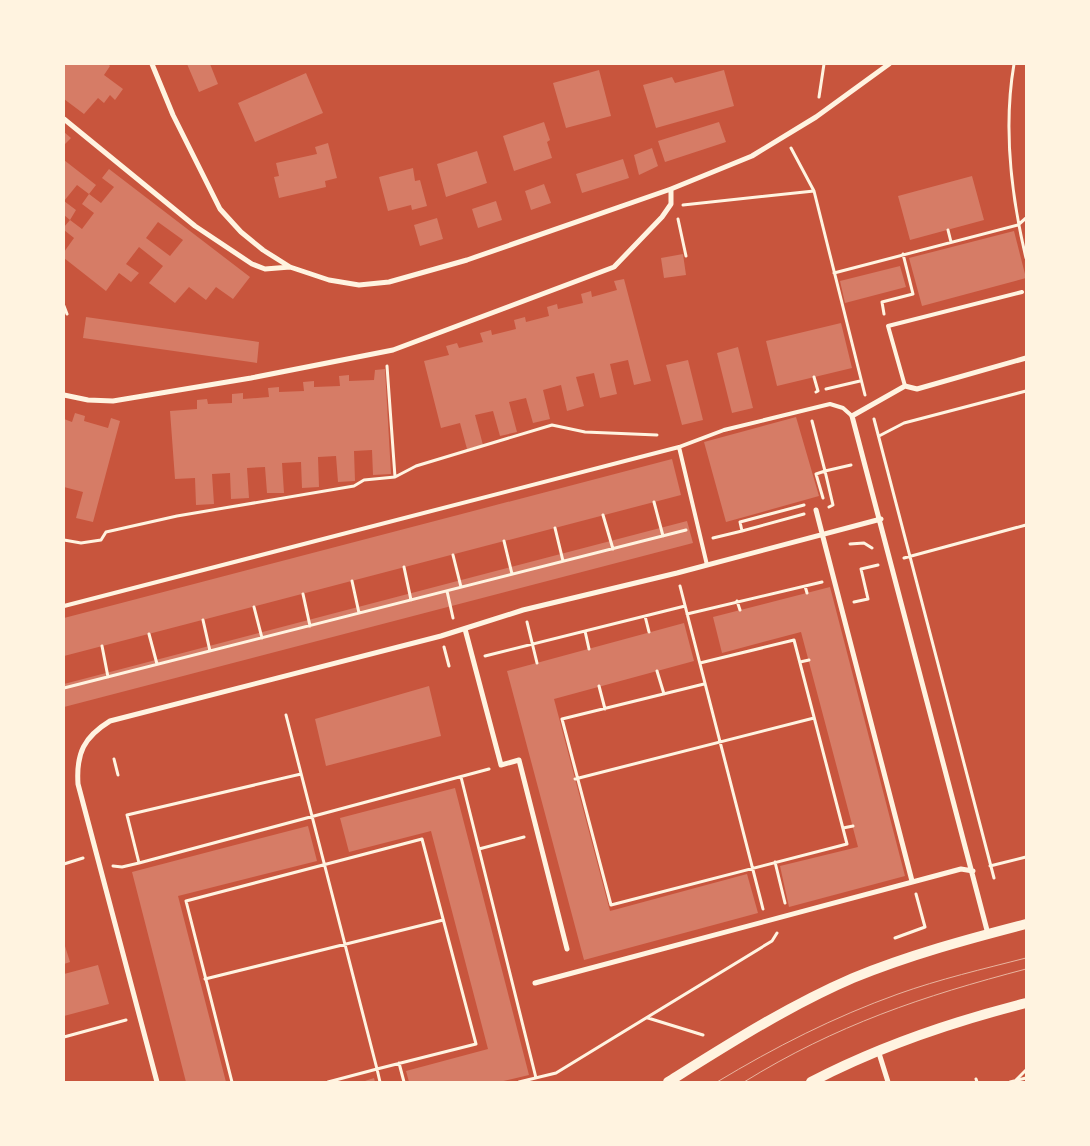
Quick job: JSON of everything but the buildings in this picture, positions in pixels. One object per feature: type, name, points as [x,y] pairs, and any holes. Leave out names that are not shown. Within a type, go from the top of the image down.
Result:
[{"type":"main road","points":[[668,1082],[780,1014],[852,979],[922,953],[1026,924]]},
{"type":"main road","points":[[811,1082],[878,1050],[966,1018],[1026,1002]]},
{"type":"street","points":[[152,64],[173,115],[220,208],[248,238],[290,267],[329,280],[359,284],[390,282],[467,260],[671,189],[752,156],[816,117],[889,64]]},
{"type":"street","points":[[64,119],[194,226],[252,264],[265,268],[290,267]]},
{"type":"street","points":[[64,395],[88,400],[113,401],[251,378],[393,350],[614,266],[673,205],[671,189]]},
{"type":"street","points":[[988,934],[881,519],[852,416],[905,386],[917,388],[1026,358]]},
{"type":"street","points":[[816,510],[912,881]]},
{"type":"street","points":[[156,1082],[78,784],[77,765],[83,746],[95,730],[110,721],[465,629],[523,610],[707,565],[881,519]]},
{"type":"street","points":[[465,629],[501,765],[519,760],[567,949]]},
{"type":"street","points":[[535,983],[912,881],[961,869],[973,871]]},
{"type":"street","points":[[878,1050],[888,1082]]},
{"type":"lane","points":[[905,386],[888,326],[1022,292]]},
{"type":"lane","points":[[64,606],[679,447],[724,430],[830,404],[843,408],[852,416]]},
{"type":"lane","points":[[679,447],[707,565]]},
{"type":"path","points":[[816,117],[824,64]]},
{"type":"path","points":[[1014,64],[1010,84],[1008,146],[1018,225],[1026,258]]},
{"type":"path","points":[[794,152],[814,191],[860,381],[869,406]]},
{"type":"path","points":[[686,256],[673,205],[814,191]]},
{"type":"path","points":[[834,273],[1018,225],[1026,218]]},
{"type":"path","points":[[948,230],[951,242]]},
{"type":"path","points":[[888,326],[882,302],[913,294],[903,254]]},
{"type":"path","points":[[64,306],[68,314]]},
{"type":"path","points":[[387,366],[395,477]]},
{"type":"path","points":[[814,377],[818,391]]},
{"type":"path","points":[[812,393],[860,381]]},
{"type":"path","points":[[994,878],[879,436],[904,423],[1026,391]]},
{"type":"path","points":[[812,422],[832,501]]},
{"type":"path","points":[[64,540],[81,543],[100,540],[106,532],[177,516],[354,486],[364,480],[395,477],[416,466],[448,458],[552,425],[585,432],[656,435]]},
{"type":"path","points":[[823,500],[819,492],[816,474],[854,464]]},
{"type":"path","points":[[654,502],[663,536]]},
{"type":"path","points":[[742,531],[740,522],[814,503]]},
{"type":"path","points":[[701,541],[816,510]]},
{"type":"path","points":[[603,515],[612,549]]},
{"type":"path","points":[[891,562],[1026,525]]},
{"type":"path","points":[[64,688],[698,527]]},
{"type":"path","points":[[555,528],[563,561]]},
{"type":"path","points":[[504,541],[512,574]]},
{"type":"path","points":[[852,543],[864,543],[875,552]]},
{"type":"path","points":[[453,554],[461,587]]},
{"type":"path","points":[[877,558],[878,565]]},
{"type":"path","points":[[842,606],[868,599],[860,569],[871,566]]},
{"type":"path","points":[[404,568],[411,600]]},
{"type":"path","points":[[687,614],[835,578]]},
{"type":"path","points":[[352,581],[359,613]]},
{"type":"path","points":[[805,586],[807,593]]},
{"type":"path","points":[[680,589],[772,941]]},
{"type":"path","points":[[447,590],[454,618]]},
{"type":"path","points":[[303,594],[310,626]]},
{"type":"path","points":[[737,601],[740,610]]},
{"type":"path","points":[[482,657],[685,606]]},
{"type":"path","points":[[254,607],[262,638]]},
{"type":"path","points":[[644,616],[649,632]]},
{"type":"path","points":[[203,620],[210,651]]},
{"type":"path","points":[[528,628],[537,662]]},
{"type":"path","points":[[585,631],[589,648]]},
{"type":"path","points":[[150,634],[157,664]]},
{"type":"path","points":[[700,663],[794,640],[847,844],[752,868],[720,879],[659,892],[611,905],[561,720],[704,684]]},
{"type":"path","points":[[750,645],[751,651]]},
{"type":"path","points":[[102,646],[108,677]]},
{"type":"path","points":[[445,651],[449,666]]},
{"type":"path","points":[[800,662],[809,660]]},
{"type":"path","points":[[657,671],[664,694]]},
{"type":"path","points":[[599,686],[604,709]]},
{"type":"path","points":[[286,714],[380,1082]]},
{"type":"path","points":[[577,779],[814,718]]},
{"type":"path","points":[[114,759],[118,775]]},
{"type":"path","points":[[115,865],[122,867],[139,863],[312,818],[501,765]]},
{"type":"path","points":[[139,863],[127,816],[301,774]]},
{"type":"path","points":[[460,777],[536,1078]]},
{"type":"path","points":[[843,828],[853,826]]},
{"type":"path","points":[[479,849],[538,833]]},
{"type":"path","points":[[232,1082],[186,901],[422,839],[476,1044],[328,1082]]},
{"type":"path","points":[[799,856],[801,861]]},
{"type":"path","points":[[973,871],[1026,857]]},
{"type":"path","points":[[64,864],[84,859]]},
{"type":"path","points":[[519,1082],[556,1073],[772,941],[788,915],[775,862]]},
{"type":"path","points":[[895,938],[925,926],[912,881]]},
{"type":"path","points":[[659,892],[660,897]]},
{"type":"path","points":[[205,979],[443,920]]},
{"type":"path","points":[[648,1018],[703,1035]]},
{"type":"path","points":[[64,1037],[126,1020]]},
{"type":"path","points":[[399,1063],[404,1082]]},
{"type":"path","points":[[1016,1080],[1026,1070]]},
{"type":"path","points":[[1010,1082],[1026,1078]]},
{"type":"tram line","points":[[717,1082],[805,1034],[874,1003],[962,974],[1026,958]]},
{"type":"tram line","points":[[744,1082],[778,1062],[846,1028],[951,990],[1026,969]]}]
